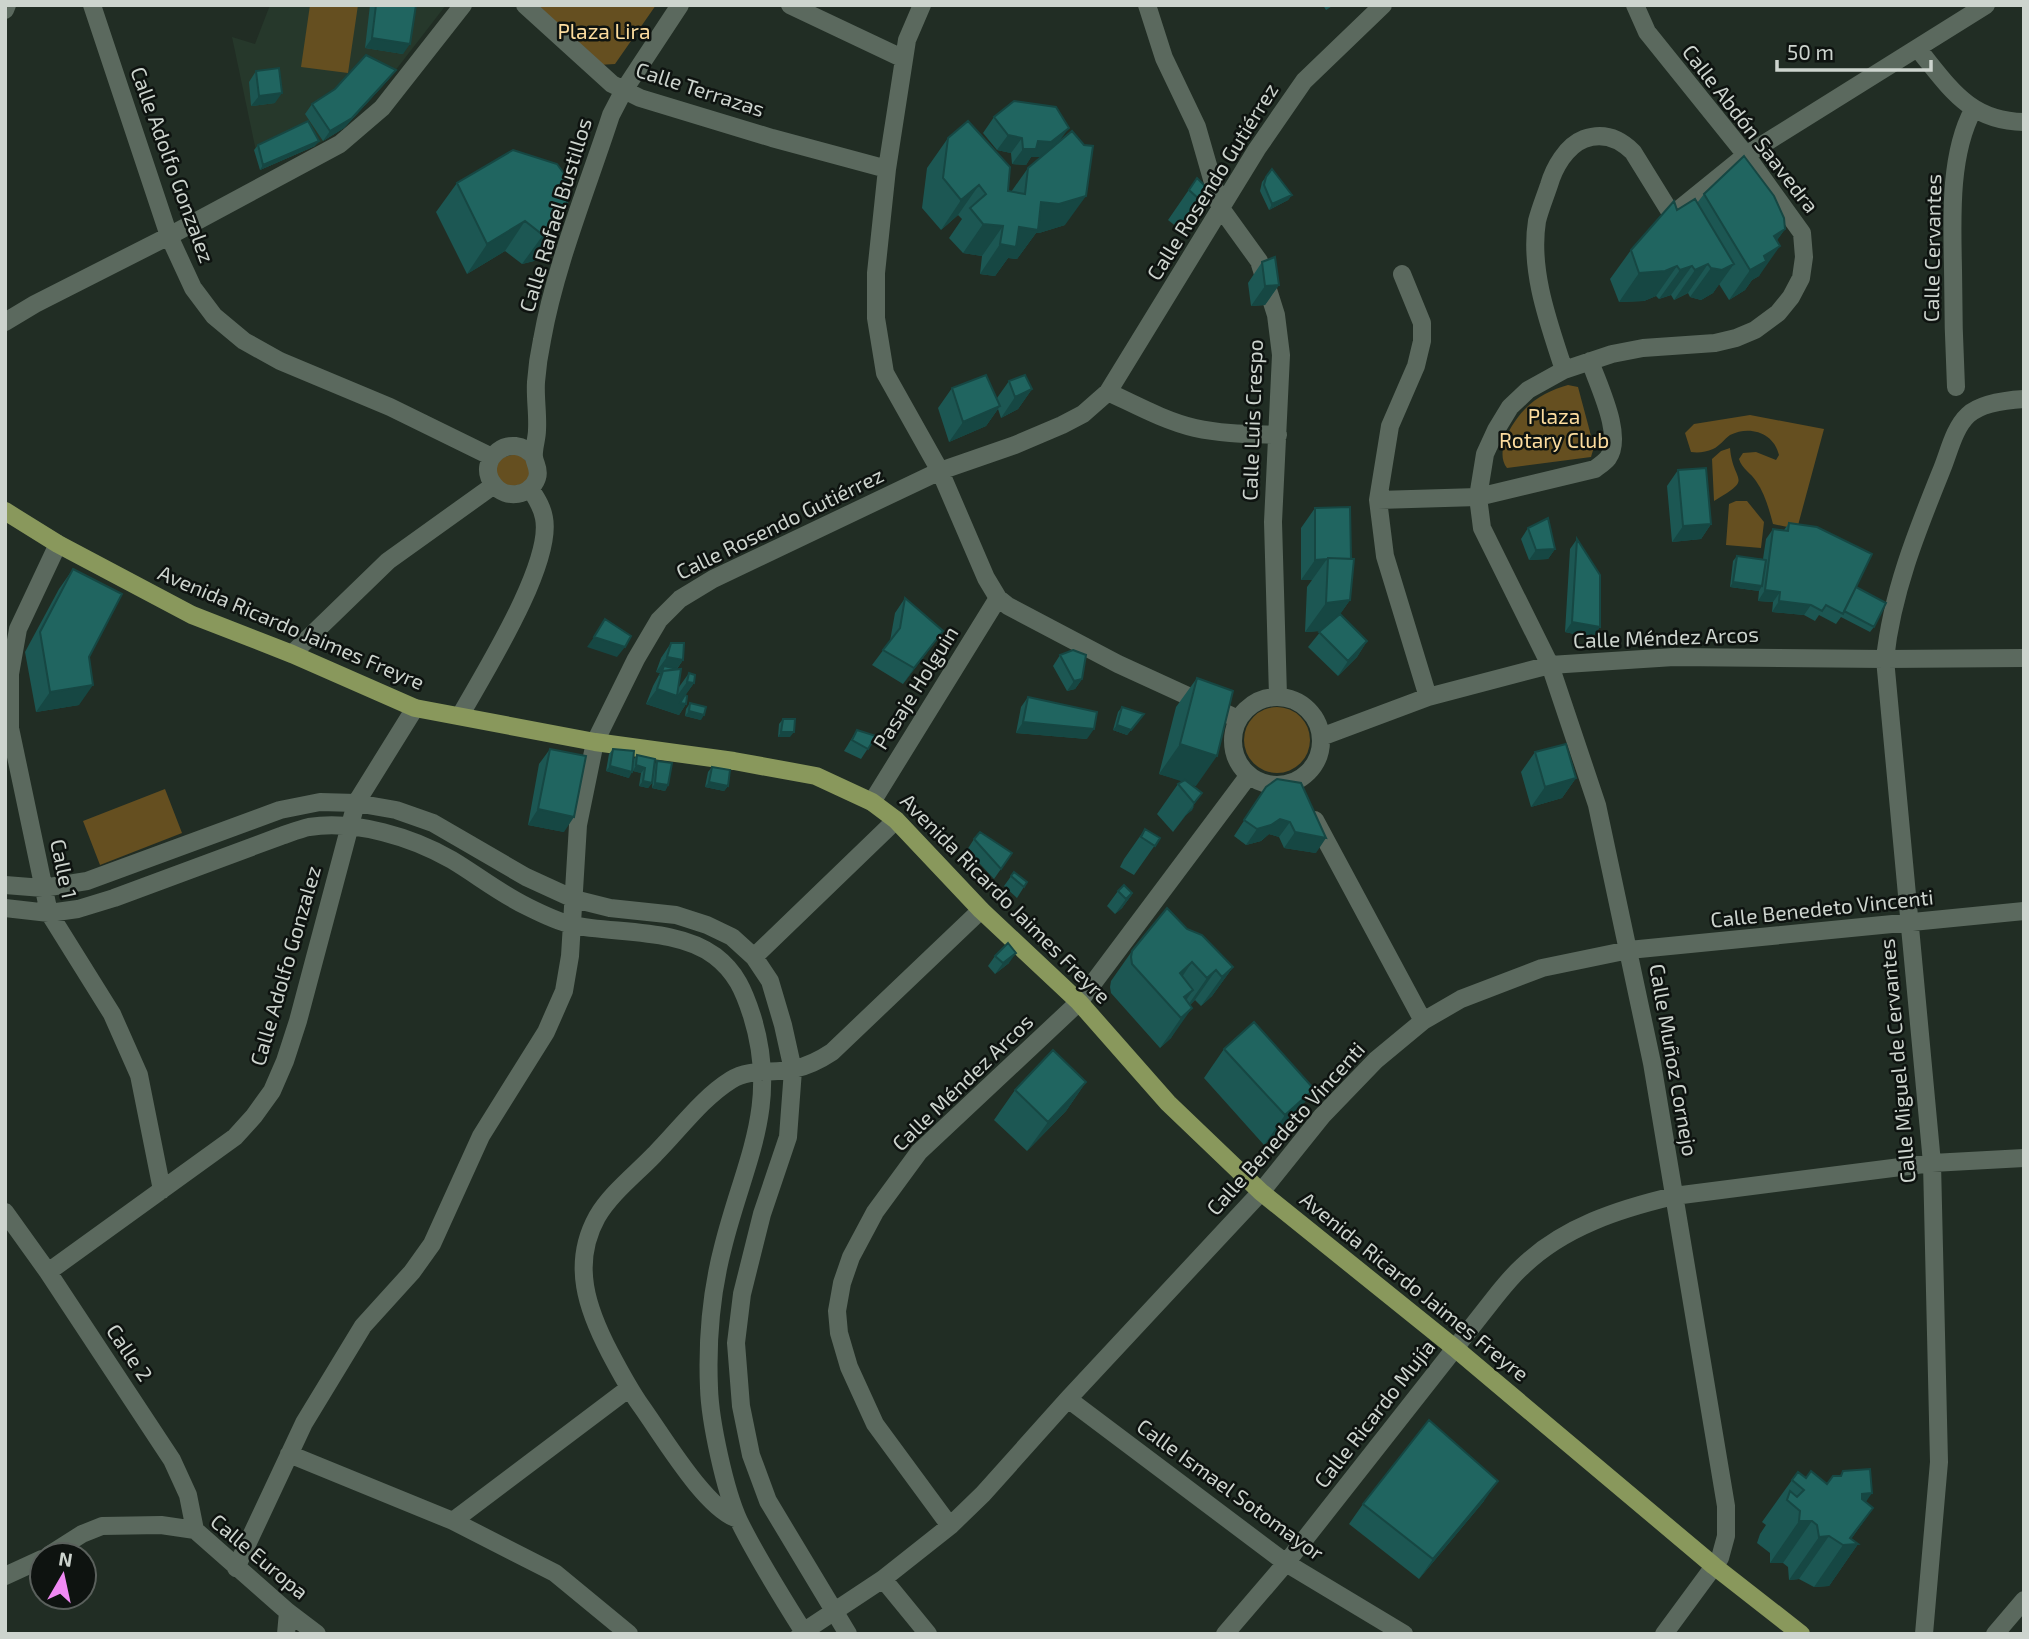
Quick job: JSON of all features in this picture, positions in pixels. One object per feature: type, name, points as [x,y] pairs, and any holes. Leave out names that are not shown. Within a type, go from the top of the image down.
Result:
[{"type":"main road","name":"Avenida Ricardo Jaimes Freyre","points":[[5,511],[58,544],[192,615],[292,654],[415,708],[595,742],[734,761],[816,776],[872,802],[896,820],[981,910],[1079,1002],[1168,1103],[1261,1192],[1456,1349],[1714,1566],[1801,1634]]},
{"type":"street","name":"Calle Adolfo Gonzalez","points":[[92,5],[169,236],[192,288],[214,316],[244,341],[280,361],[390,407],[492,457]]},
{"type":"street","points":[[5,322],[340,144],[382,108],[464,5]]},
{"type":"street","name":"Calle Terrazas","points":[[525,5],[612,84],[624,90],[668,108],[887,169]]},
{"type":"street","points":[[679,7],[696,5]]},
{"type":"street","points":[[790,5],[904,59]]},
{"type":"street","points":[[922,5],[907,40],[887,169],[876,273],[876,318],[885,373],[940,471],[986,578],[998,598],[1008,606],[1118,664],[1238,719]]},
{"type":"street","name":"Calle Luis Crespo","points":[[1147,5],[1164,58],[1197,127],[1220,207],[1259,261],[1276,315],[1281,355],[1273,522],[1278,696]]},
{"type":"street","name":"Calle Rosendo Gutiérrez","points":[[236,1568],[304,1423],[363,1326],[412,1272],[432,1244],[481,1136],[546,1032],[564,991],[570,956],[578,825],[595,742],[659,620],[680,599],[713,579],[940,471],[1015,445],[1083,414],[1108,392],[1220,207],[1304,80],[1383,5]]},
{"type":"street","name":"Calle Abdón Saavedra","points":[[1478,497],[1485,454],[1496,430],[1510,407],[1528,390],[1564,370],[1590,361],[1643,348],[1715,343],[1736,338],[1755,330],[1778,313],[1791,298],[1801,278],[1804,257],[1802,233],[1746,155],[1647,32],[1635,5]]},
{"type":"street","points":[[1564,370],[1548,318],[1536,248],[1537,221],[1553,171],[1569,150],[1583,139],[1594,136],[1612,137],[1626,144],[1672,215],[1746,155],[1986,5]]},
{"type":"street","name":"Calle Rafael Bustillos","points":[[534,457],[537,428],[536,383],[552,293],[611,115],[624,90],[679,7]]},
{"type":"street","points":[[1918,49],[1942,79],[1973,110],[2011,121],[2024,121]]},
{"type":"street","name":"Calle Cervantes","points":[[1956,387],[1952,213],[1964,125],[1973,110]]},
{"type":"street","points":[[1402,274],[1422,323],[1422,341],[1416,366],[1390,426],[1378,500],[1385,556],[1428,697]]},
{"type":"street","points":[[1378,500],[1478,497],[1595,469],[1608,459],[1614,446],[1613,428],[1590,361]]},
{"type":"street","points":[[1108,392],[1194,428],[1278,435]]},
{"type":"street","name":"Calle Miguel de Cervantes","points":[[1924,1634],[1939,1462],[1932,1163],[1885,659],[1898,588],[1956,433],[1967,416],[1977,409],[2006,400],[2024,398]]},
{"type":"street","points":[[509,446],[524,448],[534,457],[538,471],[530,488],[516,495],[507,494],[494,485],[488,471],[496,452],[509,446]]},
{"type":"street","points":[[292,654],[388,561],[494,485]]},
{"type":"street","points":[[460,716],[531,583],[540,558],[545,520],[541,506],[530,488]]},
{"type":"street","name":"Calle Muñoz Cornejo","points":[[1478,497],[1482,528],[1550,664],[1597,805],[1652,1063],[1726,1507],[1724,1549],[1664,1634]]},
{"type":"street","name":"Calle 1","points":[[58,544],[18,629],[10,674],[10,728],[49,913],[112,1014],[138,1075],[162,1190]]},
{"type":"street","name":"Pasaje Holguin","points":[[872,802],[998,598]]},
{"type":"street","name":"Calle Méndez Arcos","points":[[1321,737],[1428,697],[1550,664],[1674,657],[2024,658]]},
{"type":"street","points":[[1301,793],[1318,759],[1321,737],[1318,724],[1312,713],[1290,698],[1278,696],[1255,702],[1238,719],[1233,731],[1235,755],[1249,775],[1259,781],[1301,793],[1423,1021]]},
{"type":"street","name":"Calle Adolfo Gonzalez","points":[[48,1272],[235,1137],[271,1091],[285,1061],[298,1021],[356,803],[415,708]]},
{"type":"street","name":"Calle Méndez Arcos","points":[[950,1525],[875,1424],[849,1367],[839,1334],[837,1311],[850,1256],[876,1212],[919,1153],[1079,1002],[1249,775]]},
{"type":"street","points":[[5,885],[43,888],[87,881],[279,810],[320,803],[356,803],[396,810],[433,822],[526,877],[573,899],[610,908],[676,915],[732,937],[754,957],[770,981],[793,1070],[789,1137],[762,1214],[742,1294],[736,1342],[741,1406],[751,1455],[768,1501],[848,1634]]},
{"type":"street","points":[[754,957],[896,820]]},
{"type":"street","points":[[5,908],[49,913],[78,909],[281,835],[309,827],[350,827],[416,843],[450,859],[552,919],[572,925],[662,937],[697,945],[714,956],[738,980],[744,992],[755,1026],[763,1072],[759,1121],[752,1153],[723,1246],[714,1291],[708,1339],[709,1392],[716,1436],[738,1519],[803,1633]]},
{"type":"street","points":[[738,1519],[726,1515],[701,1489],[628,1389],[589,1308],[584,1287],[583,1264],[590,1234],[605,1206],[708,1099],[732,1080],[748,1073],[793,1070],[814,1064],[832,1052],[981,910]]},
{"type":"street","name":"Calle Benedeto Vincenti","points":[[803,1633],[883,1579],[950,1525],[983,1494],[1261,1192],[1322,1116],[1376,1060],[1423,1021],[1461,999],[1518,976],[1542,968],[1629,950],[2024,911]]},
{"type":"street","name":"Calle Ricardo Mujía","points":[[1225,1634],[1286,1563],[1522,1267],[1577,1228],[1606,1216],[1674,1196],[1932,1163],[2024,1158]]},
{"type":"street","name":"Calle 2","points":[[5,1212],[48,1272],[172,1460],[188,1495],[195,1530]]},
{"type":"street","points":[[453,1521],[628,1389]]},
{"type":"street","name":"Calle Ismael Sotomayor","points":[[1068,1399],[1286,1563],[1405,1634]]},
{"type":"street","points":[[289,1454],[453,1521],[555,1573],[629,1634]]},
{"type":"street","name":"Calle Europa","points":[[71,1541],[102,1526],[160,1525],[195,1530],[236,1568],[317,1634]]},
{"type":"street","points":[[5,1576],[28,1565]]},
{"type":"street","points":[[883,1579],[928,1634]]},
{"type":"street","points":[[1995,1634],[2024,1600]]},
{"type":"street","points":[[286,1634],[288,1612]]},
{"type":"shaded area","points":[[270,5],[446,5],[388,80],[344,128],[315,146],[260,170],[232,37],[255,44]]},
{"type":"green space","points":[[310,5],[358,5],[348,73],[301,67]]},
{"type":"green space","name":"Plaza Lira","points":[[534,5],[656,5],[615,64],[598,65]]},
{"type":"green space","name":"Plaza Rotary Club","points":[[1568,385],[1578,387],[1594,447],[1591,457],[1507,468],[1502,454],[1506,437],[1515,421],[1534,401]]},
{"type":"green space","points":[[1750,415],[1824,429],[1797,529],[1773,524],[1762,491],[1739,459],[1743,453],[1756,452],[1776,460],[1779,455],[1776,447],[1767,436],[1753,431],[1738,432],[1713,449],[1691,452],[1685,433],[1694,424]]},
{"type":"green space","points":[[1730,448],[1738,483],[1714,501],[1712,459],[1721,451]]},
{"type":"green space","points":[[520,454],[531,467],[527,483],[505,488],[495,472],[498,463],[510,455]]},
{"type":"green space","points":[[1747,501],[1764,522],[1761,548],[1726,545],[1729,504]]},
{"type":"green space","points":[[1277,707],[1290,709],[1300,717],[1308,727],[1308,753],[1300,763],[1290,771],[1277,773],[1264,771],[1254,763],[1246,753],[1244,740],[1246,727],[1254,717],[1264,709]]},
{"type":"green space","points":[[165,789],[182,833],[100,865],[83,821]]},
{"type":"building","points":[[376,5],[416,5],[410,44],[372,38]]},
{"type":"building","points":[[366,55],[396,70],[352,118],[330,131],[312,104],[335,89]]},
{"type":"building","points":[[279,68],[282,93],[259,96],[256,71]]},
{"type":"building","points":[[1014,101],[1056,107],[1069,128],[1051,142],[1038,141],[1036,149],[1023,149],[1022,138],[1008,135],[994,117]]},
{"type":"building","points":[[308,121],[319,141],[263,165],[258,145]]},
{"type":"building","points":[[968,121],[1010,167],[1008,191],[1025,194],[1028,168],[1072,131],[1084,145],[1093,146],[1086,196],[1059,204],[1041,202],[1038,230],[1019,227],[1016,247],[1000,244],[1003,226],[983,224],[970,208],[986,194],[979,185],[961,200],[943,178],[948,138]]},
{"type":"building","points":[[513,150],[557,164],[568,179],[567,205],[554,231],[543,235],[525,221],[487,244],[457,183]]},
{"type":"building","points":[[1744,156],[1774,196],[1784,218],[1785,229],[1774,236],[1780,246],[1764,256],[1766,261],[1750,270],[1704,194]]},
{"type":"building","points":[[1272,169],[1292,195],[1272,204],[1264,185]]},
{"type":"building","points":[[1197,178],[1205,186],[1199,199],[1189,190]]},
{"type":"building","points":[[1695,199],[1734,264],[1722,270],[1711,268],[1708,264],[1695,270],[1692,266],[1680,270],[1677,266],[1665,271],[1639,273],[1631,250],[1674,201],[1677,210]]},
{"type":"building","points":[[1275,257],[1279,285],[1265,286],[1262,262]]},
{"type":"building","points":[[986,375],[1000,406],[963,422],[952,388]]},
{"type":"building","points":[[1025,375],[1032,389],[1015,397],[1009,381]]},
{"type":"building","points":[[1706,468],[1711,524],[1683,526],[1678,470]]},
{"type":"building","points":[[1350,507],[1351,559],[1315,560],[1315,508]]},
{"type":"building","points":[[1548,518],[1555,549],[1536,550],[1528,528]]},
{"type":"building","points":[[1789,523],[1817,527],[1872,554],[1843,614],[1826,605],[1822,611],[1811,605],[1779,601],[1780,592],[1765,590],[1773,529],[1788,531]]},
{"type":"building","points":[[1577,539],[1600,575],[1600,627],[1572,622]]},
{"type":"building","points":[[1737,556],[1766,560],[1762,586],[1733,582]]},
{"type":"building","points":[[1328,558],[1354,559],[1350,600],[1326,603]]},
{"type":"building","points":[[73,569],[122,594],[89,657],[93,685],[50,692],[40,632]]},
{"type":"building","points":[[1856,587],[1886,603],[1874,627],[1844,611]]},
{"type":"building","points":[[905,598],[943,631],[914,668],[883,650],[900,628]]},
{"type":"building","points":[[1340,614],[1367,641],[1348,661],[1319,632]]},
{"type":"building","points":[[605,619],[631,636],[625,647],[594,637]]},
{"type":"building","points":[[671,643],[684,643],[683,660],[667,657]]},
{"type":"building","points":[[1073,650],[1086,655],[1082,679],[1074,681],[1060,655]]},
{"type":"building","points":[[664,666],[677,669],[663,671],[660,676]]},
{"type":"building","points":[[681,669],[677,696],[657,689],[663,671]]},
{"type":"building","points":[[689,673],[695,675],[694,683],[687,682]]},
{"type":"building","points":[[1197,678],[1233,691],[1217,756],[1180,744]]},
{"type":"building","points":[[685,695],[686,704],[680,703]]},
{"type":"building","points":[[1028,697],[1097,712],[1094,729],[1023,722]]},
{"type":"building","points":[[690,703],[706,707],[704,715],[689,711]]},
{"type":"building","points":[[1122,707],[1144,714],[1131,730],[1117,725]]},
{"type":"building","points":[[783,719],[795,719],[794,732],[781,732]]},
{"type":"building","points":[[857,730],[876,736],[868,749],[852,740]]},
{"type":"building","points":[[1566,744],[1576,778],[1545,787],[1535,752]]},
{"type":"building","points":[[550,749],[586,756],[574,817],[538,809]]},
{"type":"building","points":[[613,749],[634,751],[632,772],[610,766]]},
{"type":"building","points":[[637,755],[655,759],[652,783],[643,781],[645,768],[636,765]]},
{"type":"building","points":[[657,761],[672,763],[668,785],[655,783]]},
{"type":"building","points":[[712,767],[730,770],[728,786],[709,782]]},
{"type":"building","points":[[1277,779],[1301,783],[1326,838],[1295,832],[1290,822],[1280,819],[1257,829],[1244,820],[1266,787]]},
{"type":"building","points":[[1185,780],[1202,793],[1194,803],[1178,784]]},
{"type":"building","points":[[1145,829],[1160,838],[1155,846],[1141,837]]},
{"type":"building","points":[[980,832],[1012,853],[1001,869],[974,839]]},
{"type":"building","points":[[1014,872],[1027,882],[1024,887],[1011,876]]},
{"type":"building","points":[[1124,885],[1132,893],[1126,899],[1118,891]]},
{"type":"building","points":[[1167,908],[1187,929],[1202,935],[1233,967],[1222,977],[1216,970],[1207,978],[1192,962],[1180,973],[1193,990],[1184,997],[1192,1008],[1181,1018],[1132,964],[1131,957],[1132,951]]},
{"type":"building","points":[[1008,943],[1016,953],[1003,963],[995,956]]},
{"type":"building","points":[[1254,1022],[1314,1089],[1285,1115],[1224,1049]]},
{"type":"building","points":[[1053,1050],[1086,1082],[1048,1122],[1015,1090]]},
{"type":"building","points":[[1429,1420],[1498,1481],[1433,1559],[1363,1504]]},
{"type":"building","points":[[1870,1469],[1872,1493],[1862,1494],[1862,1499],[1873,1508],[1850,1538],[1858,1544],[1843,1545],[1829,1536],[1819,1537],[1817,1525],[1812,1521],[1799,1521],[1800,1511],[1787,1500],[1790,1491],[1797,1497],[1804,1490],[1792,1480],[1798,1472],[1806,1478],[1811,1471],[1827,1484],[1833,1476],[1841,1476],[1843,1471]]}]
